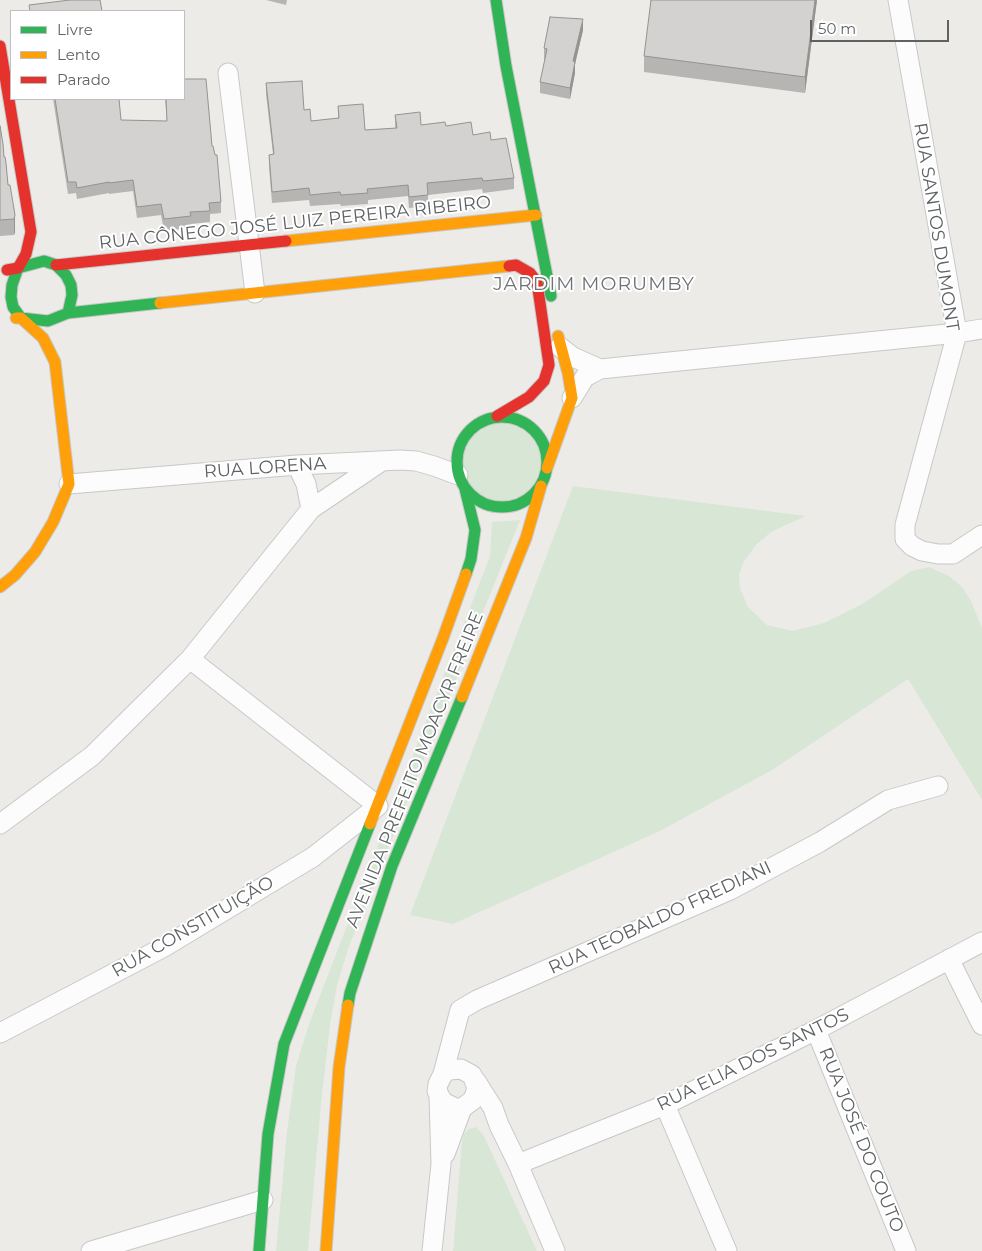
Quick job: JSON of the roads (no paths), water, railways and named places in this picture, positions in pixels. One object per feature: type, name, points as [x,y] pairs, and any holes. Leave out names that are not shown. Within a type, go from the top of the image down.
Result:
[{"type":"main road","points":[[496,0],[506,66],[553,309]]},
{"type":"main road","points":[[0,46],[31,232],[30,243],[12,285],[11,297],[13,307],[21,318],[43,338],[55,362],[69,484],[53,522],[35,552],[16,575],[0,587]]},
{"type":"main road","name":"RUA CÔNEGO JOSÉ LUIZ PEREIRA RIBEIRO","points":[[0,270],[18,268],[44,261],[56,265],[536,215]]},
{"type":"main road","points":[[56,265],[66,275],[71,285],[72,295],[68,313]]},
{"type":"main road","name":"AVENIDA PREFEITO MOACYR FREIRE","points":[[255,293],[516,265],[530,273],[537,282],[549,365],[544,381],[529,397],[497,416],[484,420],[472,427],[458,449],[456,462],[475,530],[471,559],[443,638],[284,1044],[268,1134],[259,1251]]},
{"type":"main road","points":[[7,319],[21,318],[48,321],[68,313],[255,293]]},
{"type":"main road","name":"AVENIDA PREFEITO MOACYR FREIRE","points":[[326,1251],[339,1067],[350,993],[392,866],[526,538],[541,486],[572,398],[568,373],[556,328]]},
{"type":"main road","name":"AVENIDA PREFEITO MOACYR FREIRE","points":[[497,416],[524,421],[535,430],[543,441],[547,454],[547,468]]},
{"type":"main road","points":[[462,482],[476,499],[489,505],[504,507],[518,504],[531,497],[541,486]]},
{"type":"street","name":"RUA SANTOS DUMONT","points":[[898,0],[957,334],[905,525],[905,539],[912,546],[922,551],[938,554],[953,554],[980,540]]},
{"type":"street","points":[[228,73],[255,293]]},
{"type":"street","points":[[572,398],[585,377],[600,369],[957,334],[982,329]]},
{"type":"street","points":[[560,347],[573,357],[600,369]]},
{"type":"street","name":"RUA LORENA","points":[[69,484],[297,464],[400,460],[416,461],[462,482]]},
{"type":"street","points":[[0,824],[92,756],[190,659],[310,509],[382,461]]},
{"type":"street","points":[[297,464],[306,484],[310,509]]},
{"type":"street","points":[[190,659],[378,806]]},
{"type":"street","name":"RUA TEOBALDO FREDIANI","points":[[458,1018],[477,1000],[730,890],[820,842],[888,800],[938,786]]},
{"type":"street","name":"RUA CONSTITUIÇÃO","points":[[0,1033],[164,947],[313,857],[378,806]]},
{"type":"street","name":"RUA ELIA DOS SANTOS","points":[[518,1164],[665,1105],[816,1030],[982,942]]},
{"type":"street","points":[[949,959],[982,1025]]},
{"type":"street","points":[[432,1251],[441,1164],[438,1084],[444,1074],[458,1018]]},
{"type":"street","points":[[441,1164],[465,1106],[476,1095],[477,1088],[471,1076],[458,1018]]},
{"type":"street","name":"RUA JOSÉ DO COUTO","points":[[816,1030],[906,1251]]},
{"type":"street","points":[[444,1074],[455,1069],[471,1076],[490,1102],[555,1251]]},
{"type":"street","points":[[439,1097],[448,1106],[465,1106],[499,1126]]},
{"type":"street","points":[[665,1105],[727,1251]]},
{"type":"street","points":[[91,1251],[263,1200]]},
{"type":"district","name":"JARDIM MORUMBY","points":[[594,284]]}]
